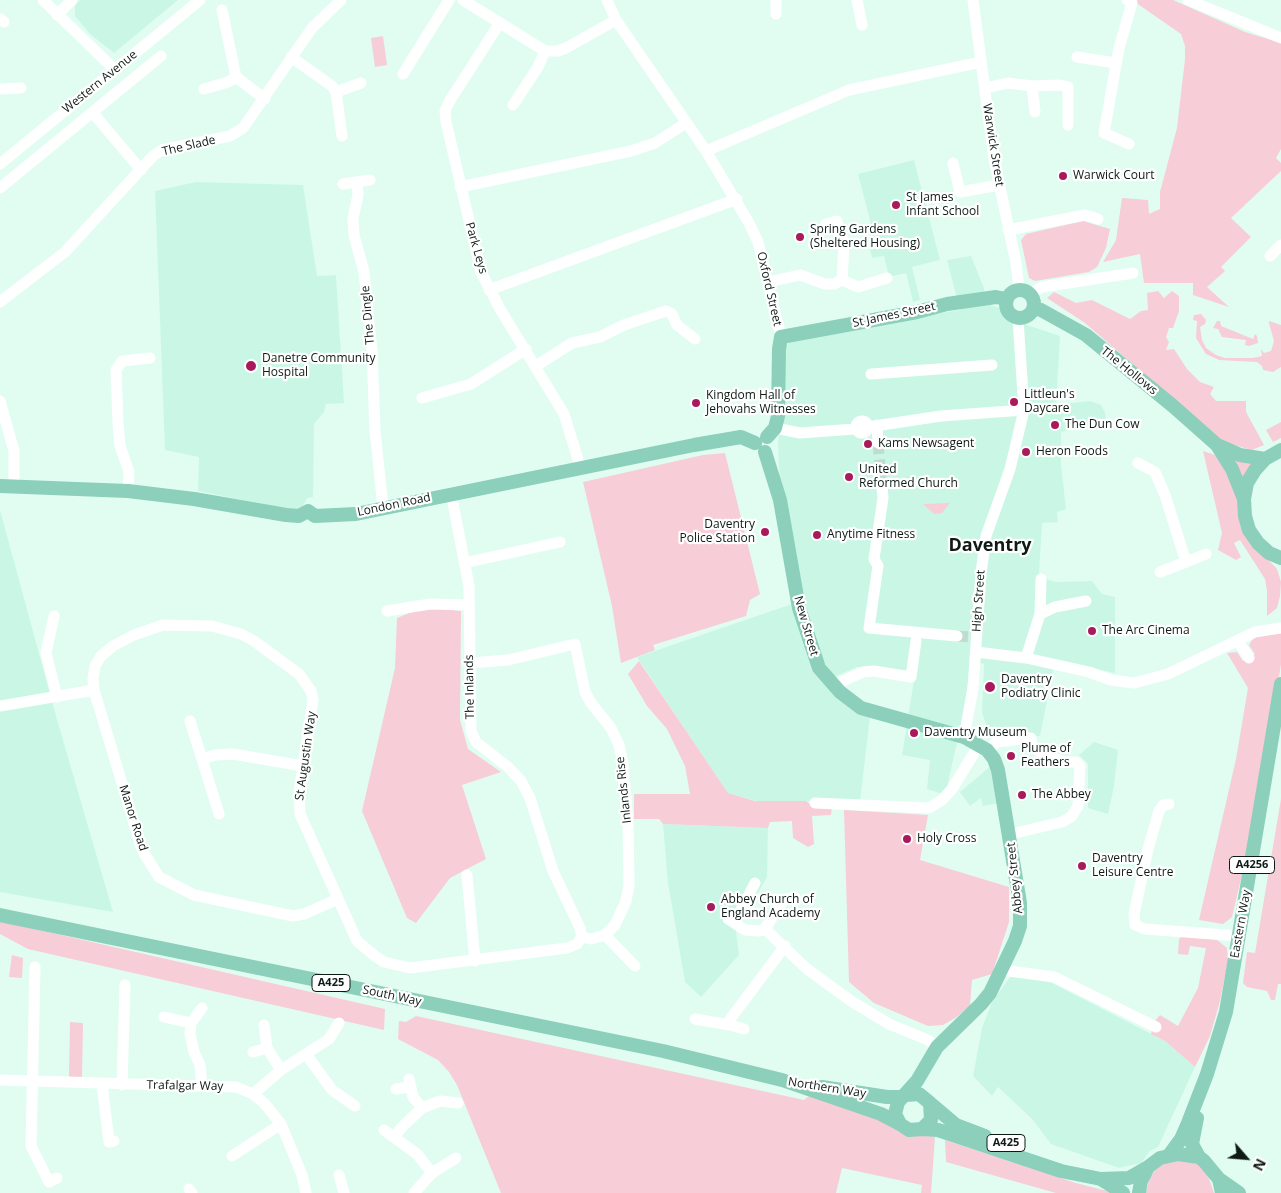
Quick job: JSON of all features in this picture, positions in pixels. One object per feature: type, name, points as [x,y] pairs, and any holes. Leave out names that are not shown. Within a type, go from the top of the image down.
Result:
[{"type":"main road","points":[[1024,292],[1034,300],[1034,308],[1026,317],[1018,319],[1008,313],[1006,299],[1011,293],[1024,292]]},
{"type":"main road","name":"St James Street","points":[[781,337],[917,312],[947,304],[996,297],[1006,299]]},
{"type":"main road","name":"The Hollows","points":[[1034,308],[1086,335],[1217,445]]},
{"type":"main road","name":"Oxford Street","points":[[766,440],[778,416],[779,349],[781,337]]},
{"type":"main road","name":"London Road","points":[[7,486],[128,492],[194,499],[299,516],[308,511],[315,516],[366,513],[580,466],[741,437],[766,440]]},
{"type":"main road","name":"New Street","points":[[766,440],[780,500],[799,608],[819,668],[850,701],[861,708],[964,737]]},
{"type":"main road","points":[[1217,445],[1240,455],[1265,459]]},
{"type":"main road","points":[[1217,445],[1232,469],[1244,498]]},
{"type":"main road","points":[[1281,450],[1265,459],[1255,470],[1247,483],[1244,498],[1245,516],[1249,530],[1258,543],[1275,556],[1281,571]]},
{"type":"main road","name":"Eastern Way","points":[[1170,1154],[1181,1139],[1209,1068],[1226,1012],[1281,684]]},
{"type":"main road","points":[[964,737],[983,748]]},
{"type":"main road","name":"Abbey Street","points":[[904,1096],[937,1047],[981,1004],[1002,970],[1020,926],[1020,903],[1011,834],[998,770],[994,759],[983,748]]},
{"type":"main road","name":"South Way","points":[[0,916],[663,1051],[782,1080]]},
{"type":"main road","name":"Abbey Street","points":[[926,1066],[924,1092],[929,1101]]},
{"type":"main road","name":"Eastern Way","points":[[1199,1157],[1192,1144],[1193,1132],[1209,1068]]},
{"type":"main road","name":"Northern Way","points":[[782,1080],[888,1097],[904,1096]]},
{"type":"main road","name":"Northern Way","points":[[782,1080],[881,1114],[900,1124]]},
{"type":"main road","points":[[919,1094],[929,1101],[932,1114],[930,1120],[922,1129],[909,1130],[900,1124],[895,1114],[896,1107],[904,1096],[919,1094]]},
{"type":"main road","name":"A425","points":[[929,1101],[956,1125],[1064,1164],[1086,1175]]},
{"type":"main road","name":"A425","points":[[922,1129],[938,1130],[1061,1171],[1101,1179],[1129,1178],[1170,1154]]},
{"type":"main road","points":[[1170,1154],[1199,1157],[1221,1186],[1239,1193]]},
{"type":"main road","points":[[1140,1193],[1141,1181],[1148,1167]]},
{"type":"main road","name":"A425","points":[[1101,1179],[1123,1193]]},
{"type":"street","points":[[44,0],[57,15],[115,70]]},
{"type":"street","points":[[57,15],[72,0]]},
{"type":"street","name":"Western Avenue","points":[[0,164],[200,0]]},
{"type":"street","points":[[403,74],[449,0]]},
{"type":"street","points":[[463,0],[545,51],[558,51],[566,48],[616,20]]},
{"type":"street","points":[[478,11],[485,0]]},
{"type":"street","name":"Oxford Street","points":[[607,0],[616,20],[737,199],[758,242],[781,337]]},
{"type":"street","points":[[776,0],[776,14]]},
{"type":"street","points":[[857,0],[862,25]]},
{"type":"street","name":"Warwick Street","points":[[973,0],[999,185],[1024,292]]},
{"type":"street","points":[[1127,0],[1132,4],[1119,48],[1104,133],[1129,144]]},
{"type":"street","points":[[1188,0],[1281,38]]},
{"type":"street","name":"The Slade","points":[[0,302],[65,252],[153,156],[162,150],[222,138],[239,132],[248,124],[312,28],[336,1]]},
{"type":"street","points":[[222,10],[236,77],[265,99]]},
{"type":"street","name":"Park Leys","points":[[499,24],[445,111],[460,187],[479,263],[489,290],[564,414],[580,466]]},
{"type":"street","points":[[513,105],[538,68],[545,51]]},
{"type":"street","points":[[0,188],[161,56]]},
{"type":"street","points":[[292,57],[323,78],[336,92],[342,136]]},
{"type":"street","points":[[1077,57],[1116,63]]},
{"type":"street","points":[[706,151],[849,90],[981,62]]},
{"type":"street","points":[[204,89],[228,82],[236,77]]},
{"type":"street","points":[[336,92],[361,83]]},
{"type":"street","points":[[985,88],[1008,83],[1032,86],[1060,85],[1068,88],[1068,125]]},
{"type":"street","points":[[4,85],[21,88]]},
{"type":"street","points":[[1032,86],[1035,112]]},
{"type":"street","points":[[93,112],[141,170]]},
{"type":"street","points":[[460,187],[631,151],[655,143],[686,123]]},
{"type":"street","points":[[954,163],[960,192],[999,185]]},
{"type":"street","points":[[343,184],[370,180]]},
{"type":"street","name":"The Dingle","points":[[357,182],[358,195],[353,218],[354,235],[364,272],[372,351],[375,430],[384,508]]},
{"type":"street","points":[[489,290],[737,199]]},
{"type":"street","points":[[1008,230],[1085,215],[1098,219]]},
{"type":"street","points":[[826,224],[837,221],[844,245],[842,280]]},
{"type":"street","points":[[1270,256],[1281,245]]},
{"type":"street","points":[[1024,292],[1042,287],[1133,273]]},
{"type":"street","points":[[768,282],[800,275],[825,284],[834,284],[842,280]]},
{"type":"street","points":[[842,280],[858,287],[887,278]]},
{"type":"street","points":[[536,366],[572,343],[600,337],[624,325],[666,311],[672,314],[677,325],[694,339]]},
{"type":"street","name":"High Street","points":[[964,737],[973,688],[976,652],[974,637],[986,536],[1010,469],[1024,410],[1018,319]]},
{"type":"street","points":[[422,398],[470,384],[526,349]]},
{"type":"street","points":[[128,492],[129,472],[120,446],[116,370],[122,361],[150,358]]},
{"type":"street","points":[[871,374],[992,365]]},
{"type":"street","points":[[0,402],[14,451],[7,486]]},
{"type":"street","points":[[766,440],[800,433],[855,428],[859,422],[864,421],[873,426],[941,416],[1024,410]]},
{"type":"street","points":[[873,426],[878,444]]},
{"type":"street","points":[[1138,463],[1155,472],[1165,495],[1186,562]]},
{"type":"street","name":"The Inlands","points":[[451,493],[464,563],[469,605],[471,731],[476,742],[508,767],[521,781],[530,798],[553,872],[582,937]]},
{"type":"street","points":[[882,493],[874,559],[878,566],[869,628],[957,636]]},
{"type":"street","points":[[464,563],[560,542]]},
{"type":"street","points":[[1160,572],[1206,554]]},
{"type":"street","points":[[1026,658],[1040,614],[1042,579]]},
{"type":"street","points":[[1040,614],[1055,607],[1086,601]]},
{"type":"street","points":[[387,611],[430,604],[469,605]]},
{"type":"street","points":[[54,616],[46,653],[57,697]]},
{"type":"street","name":"St Augustin Way","points":[[94,690],[94,673],[101,656],[113,646],[150,629],[163,625],[212,626],[241,634],[297,672],[310,691],[313,712],[298,804],[300,814],[357,941],[384,962],[410,968],[566,948],[577,944],[582,937]]},
{"type":"street","points":[[976,652],[1026,658],[1134,684],[1168,674],[1255,632],[1281,628]]},
{"type":"street","points":[[1238,640],[1249,658]]},
{"type":"street","points":[[909,689],[916,641]]},
{"type":"street","name":"Inlands Rise","points":[[470,663],[508,660],[575,644],[585,692],[591,703],[611,728],[618,745],[625,781],[629,886],[622,913],[615,925],[605,934]]},
{"type":"street","points":[[834,685],[863,672],[911,677]]},
{"type":"street","points":[[0,706],[94,690]]},
{"type":"street","name":"Manor Road","points":[[94,690],[142,850],[159,877],[194,895],[287,915],[304,914],[338,899]]},
{"type":"street","points":[[190,721],[219,814]]},
{"type":"street","points":[[815,803],[929,808],[942,800],[952,789],[983,748],[997,742],[1031,738],[1032,747],[1040,752],[1063,762],[1076,762],[1080,766],[1078,806],[1071,817],[1062,822],[1011,834]]},
{"type":"street","points":[[202,759],[215,755],[233,754],[303,766]]},
{"type":"street","points":[[1170,804],[1163,805],[1159,811],[1148,849],[1134,914],[1135,925],[1145,929],[1239,936]]},
{"type":"street","points":[[466,875],[475,961]]},
{"type":"street","points":[[755,883],[731,920],[745,930],[759,931],[765,929],[783,900],[796,897]]},
{"type":"street","points":[[765,929],[807,969],[851,1001],[889,1024],[928,1040],[937,1047]]},
{"type":"street","points":[[582,937],[591,939],[605,934],[635,966]]},
{"type":"street","points":[[730,1025],[731,1018],[785,946]]},
{"type":"street","points":[[35,967],[32,1146],[49,1182],[57,1178]]},
{"type":"street","points":[[1002,970],[1054,976],[1156,1027]]},
{"type":"street","points":[[122,1085],[125,985]]},
{"type":"street","points":[[202,1008],[191,1024],[191,1044],[200,1064],[202,1086]]},
{"type":"street","points":[[164,1017],[191,1024]]},
{"type":"street","points":[[695,1019],[744,1029]]},
{"type":"street","points":[[253,1094],[282,1070],[329,1039],[339,1023]]},
{"type":"street","points":[[264,1025],[267,1048],[282,1070]]},
{"type":"street","points":[[252,1052],[267,1048]]},
{"type":"street","points":[[306,1054],[332,1090],[355,1106]]},
{"type":"street","name":"Trafalgar Way","points":[[0,1080],[236,1087],[253,1094],[273,1112],[281,1124],[302,1176],[306,1193]]},
{"type":"street","points":[[396,1089],[409,1083],[413,1097],[422,1108]]},
{"type":"street","points":[[102,1084],[109,1142],[114,1141]]},
{"type":"street","points":[[396,1137],[401,1128],[422,1108],[440,1101],[458,1103]]},
{"type":"street","points":[[232,1156],[281,1124]]},
{"type":"street","points":[[384,1130],[417,1154],[432,1173]]},
{"type":"street","points":[[414,1193],[432,1173],[456,1158]]},
{"type":"street","points":[[339,1175],[344,1193]]},
{"type":"shaded area","points":[[80,0],[178,0],[114,53],[90,34],[75,16],[75,5]]},
{"type":"shaded area","points":[[1132,0],[1173,0],[1245,32],[1281,43],[1281,149],[1276,158],[1281,163],[1281,171],[1231,218],[1251,237],[1221,267],[1225,271],[1207,287],[1229,307],[1193,295],[1193,283],[1144,283],[1140,254],[1103,262],[1116,240],[1122,198],[1148,200],[1149,214],[1160,209],[1160,192],[1177,128],[1185,59],[1185,46],[1181,34]]},
{"type":"shaded area","points":[[383,36],[387,65],[375,67],[371,38]]},
{"type":"shaded area","name":"St James Infant School","points":[[914,160],[940,260],[912,267],[920,300],[913,302],[906,273],[889,277],[884,256],[872,258],[867,238],[874,236],[858,174]]},
{"type":"shaded area","name":"Danetre Community Hospital","points":[[196,182],[303,185],[317,276],[336,275],[344,403],[326,404],[324,412],[314,424],[313,497],[307,498],[303,506],[295,511],[198,491],[199,457],[165,450],[155,191]]},
{"type":"shaded area","points":[[1083,221],[1110,229],[1106,248],[1097,267],[1089,272],[1035,281],[1029,278],[1021,240],[1026,234]]},
{"type":"shaded area","points":[[971,256],[984,288],[984,303],[1000,308],[1015,321],[1060,336],[1056,405],[1090,401],[1101,405],[1105,412],[1106,422],[1061,432],[1061,464],[1066,509],[1057,512],[1058,522],[1042,523],[1039,576],[1055,582],[1092,581],[1102,594],[1115,597],[1115,673],[1055,661],[1040,736],[992,739],[982,713],[984,664],[971,662],[963,716],[947,787],[943,794],[927,789],[930,760],[902,755],[915,674],[857,667],[834,677],[823,660],[805,605],[780,493],[778,442],[783,403],[784,351],[792,336],[960,310],[947,260]]},
{"type":"shaded area","points":[[1158,291],[1164,298],[1172,291],[1179,296],[1179,311],[1173,328],[1169,328],[1166,337],[1169,342],[1166,350],[1174,349],[1187,369],[1200,382],[1214,387],[1210,394],[1216,401],[1246,401],[1246,412],[1264,445],[1252,450],[1223,442],[1085,323],[1047,298],[1054,292],[1076,303],[1092,300],[1130,319],[1141,311],[1148,310],[1147,293]]},
{"type":"shaded area","points":[[1201,314],[1206,320],[1205,324],[1200,327],[1202,340],[1206,348],[1216,355],[1225,358],[1253,358],[1262,356],[1261,349],[1264,353],[1271,351],[1274,341],[1269,321],[1281,325],[1281,367],[1273,372],[1263,370],[1262,366],[1257,362],[1219,360],[1206,354],[1196,338],[1197,321],[1193,320],[1194,315]]},
{"type":"shaded area","points":[[1217,321],[1220,321],[1221,326],[1253,339],[1255,334],[1258,343],[1249,346],[1245,345],[1246,340],[1222,337],[1218,329],[1213,328]]},
{"type":"shaded area","points":[[1281,422],[1281,438],[1273,442],[1266,430]]},
{"type":"shaded area","points":[[1203,451],[1215,455],[1224,467],[1257,548],[1277,569],[1281,582],[1280,596],[1277,608],[1267,616],[1265,579],[1240,540],[1234,543],[1241,557],[1236,560],[1218,550],[1222,533]]},
{"type":"shaded area","points":[[725,453],[760,594],[750,600],[746,616],[653,645],[655,650],[621,663],[612,606],[583,482],[703,455]]},
{"type":"shaded area","points":[[1231,457],[1254,463],[1243,481]]},
{"type":"shaded area","points":[[950,503],[942,513],[934,514],[923,504]]},
{"type":"shaded area","points":[[0,510],[56,716],[113,912],[0,892]]},
{"type":"shaded area","points":[[792,604],[809,659],[870,717],[860,801],[757,801],[728,793],[637,657]]},
{"type":"shaded area","points":[[424,607],[461,611],[460,720],[468,749],[501,772],[462,785],[486,859],[450,878],[416,923],[407,918],[362,811],[395,668],[397,618]]},
{"type":"shaded area","points":[[1281,633],[1281,664],[1273,714],[1253,828],[1232,917],[1223,924],[1199,920],[1236,759],[1248,688],[1227,653],[1237,652],[1243,661],[1255,654],[1249,645],[1254,637]]},
{"type":"shaded area","points":[[639,661],[728,793],[755,801],[806,801],[813,806],[832,807],[831,815],[812,816],[814,844],[808,847],[793,838],[792,821],[770,822],[768,828],[663,824],[659,819],[634,819],[634,794],[690,794],[685,766],[667,729],[647,706],[628,674]]},
{"type":"shaded area","points":[[1094,742],[1118,750],[1114,786],[1108,814],[1088,808],[1088,764],[1079,755]]},
{"type":"shaded area","points":[[992,765],[999,803],[983,806],[981,798],[970,806],[960,792]]},
{"type":"shaded area","points":[[1281,799],[1281,984],[1278,984],[1275,1000],[1271,1000],[1267,991],[1247,987],[1243,983],[1247,952],[1255,953]]},
{"type":"shaded area","points":[[844,810],[928,815],[920,860],[1009,887],[1009,922],[992,974],[972,980],[970,1006],[943,1025],[928,1026],[874,1003],[849,982]]},
{"type":"shaded area","name":"Abbey Church of England Academy","points":[[663,824],[768,828],[767,877],[736,931],[739,955],[701,997],[685,982],[668,883]]},
{"type":"shaded area","points":[[0,921],[385,1009],[384,1030],[28,949],[0,934]]},
{"type":"shaded area","points":[[1185,933],[1217,940],[1227,948],[1228,960],[1220,1001],[1210,1036],[1195,1067],[1165,1041],[1151,1034],[1155,1021],[1160,1015],[1178,1026],[1198,988],[1206,948],[1190,946],[1188,955],[1178,954],[1179,939]]},
{"type":"shaded area","points":[[12,955],[23,958],[22,978],[9,977]]},
{"type":"shaded area","points":[[1031,976],[1052,983],[1165,1041],[1195,1067],[1158,1147],[1150,1151],[1141,1163],[1119,1168],[1051,1144],[1032,1119],[998,1087],[992,1096],[973,1076],[982,1028],[992,1002],[1010,977]]},
{"type":"shaded area","points":[[416,1016],[804,1100],[810,1095],[935,1137],[931,1193],[921,1193],[922,1185],[842,1168],[836,1193],[501,1193],[457,1085],[449,1072],[438,1060],[398,1039],[399,1021],[406,1022]]},
{"type":"shaded area","points":[[70,1022],[83,1023],[82,1077],[69,1077]]},
{"type":"shaded area","points":[[945,1140],[1076,1183],[1115,1193],[1056,1193],[946,1162]]},
{"type":"shaded area","points":[[1178,1159],[1199,1165],[1207,1173],[1214,1193],[1146,1193],[1150,1177],[1157,1168],[1167,1162]]},
{"type":"tunnel","points":[[878,443],[882,487]]},
{"type":"tunnel","points":[[957,636],[972,637]]},
{"type":"place","name":"Warwick Court","points":[[1063,176]]},
{"type":"place","name":"St James Infant School","points":[[896,205]]},
{"type":"place","name":"Spring Gardens (Sheltered Housing)","points":[[800,237]]},
{"type":"place","name":"Danetre Community Hospital","points":[[251,366]]},
{"type":"place","name":"Littleun's Daycare","points":[[1014,402]]},
{"type":"place","name":"Kingdom Hall of Jehovahs Witnesses","points":[[696,403]]},
{"type":"place","name":"The Dun Cow","points":[[1055,425]]},
{"type":"place","name":"Kams Newsagent","points":[[868,444]]},
{"type":"place","name":"Heron Foods","points":[[1026,452]]},
{"type":"place","name":"United Reformed Church","points":[[849,477]]},
{"type":"place","name":"Daventry Police Station","points":[[765,532]]},
{"type":"place","name":"Anytime Fitness","points":[[817,535]]},
{"type":"place","name":"The Arc Cinema","points":[[1092,631]]},
{"type":"place","name":"Daventry Podiatry Clinic","points":[[990,687]]},
{"type":"place","name":"Daventry Museum","points":[[914,733]]},
{"type":"place","name":"Plume of Feathers","points":[[1011,756]]},
{"type":"place","name":"The Abbey","points":[[1022,795]]},
{"type":"place","name":"Holy Cross","points":[[907,839]]},
{"type":"place","name":"Daventry Leisure Centre","points":[[1082,866]]},
{"type":"place","name":"Abbey Church of England Academy","points":[[711,907]]},
{"type":"district","name":"Daventry","points":[[990,546]]}]
